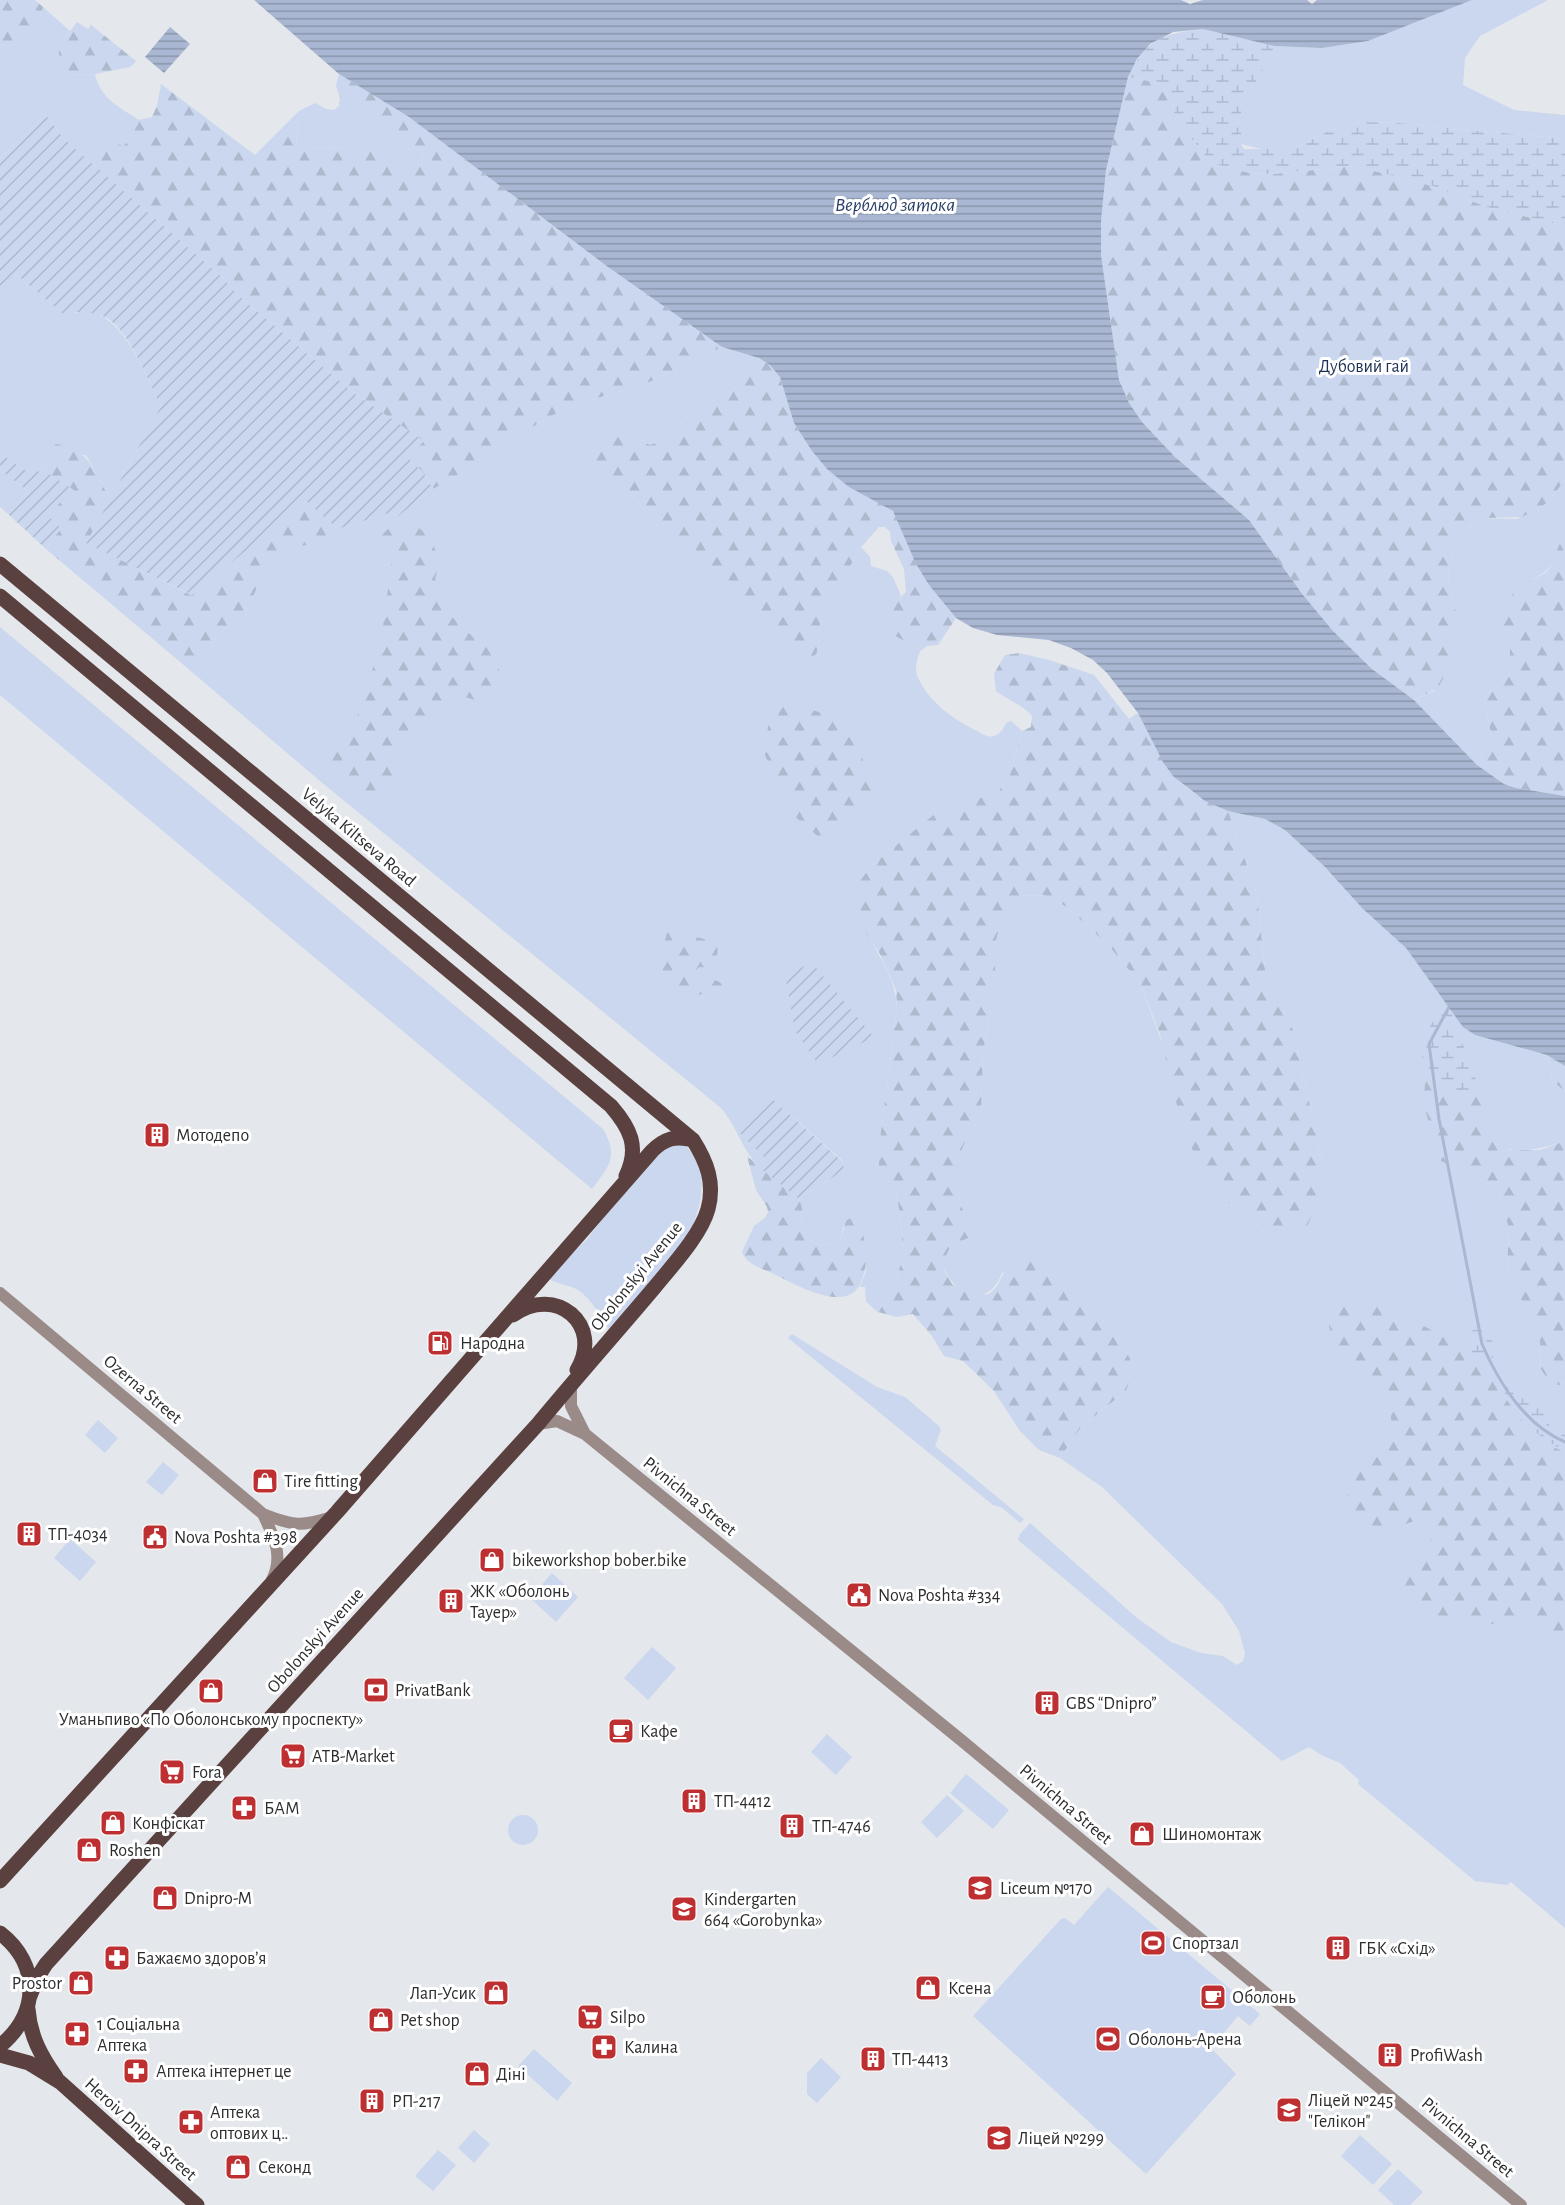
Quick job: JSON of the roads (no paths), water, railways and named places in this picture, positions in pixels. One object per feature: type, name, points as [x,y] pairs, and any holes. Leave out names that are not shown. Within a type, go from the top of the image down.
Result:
[{"type":"main road","name":"Velyka Kiltseva Road","points":[[0,564],[693,1140]]},
{"type":"main road","points":[[0,596],[611,1106],[624,1121],[631,1136],[633,1151],[631,1166],[623,1182]]},
{"type":"main road","points":[[0,1881],[333,1517],[623,1182],[660,1143],[677,1137],[693,1140]]},
{"type":"main road","name":"Obolonskyi Avenue","points":[[0,2046],[17,2029],[37,1978],[46,1964],[538,1424],[673,1264],[699,1230],[708,1207],[710,1182],[706,1164],[693,1140]]},
{"type":"main road","points":[[501,1324],[520,1310],[534,1304],[552,1304],[563,1308],[573,1316],[582,1327],[585,1352],[571,1384]]},
{"type":"main road","name":"Heroiv Dnipra Street","points":[[0,1933],[19,1952],[27,1969],[30,2026],[36,2045],[60,2082]]},
{"type":"main road","name":"Heroiv Dnipra Street","points":[[0,2055],[29,2063],[60,2082],[197,2205]]},
{"type":"street","name":"Ozerna Street","points":[[0,1293],[263,1514]]},
{"type":"street","name":"Pivnichna Street","points":[[571,1384],[571,1406],[585,1434]]},
{"type":"street","name":"Pivnichna Street","points":[[538,1424],[557,1421],[585,1434],[961,1740],[1521,2205]]},
{"type":"street","points":[[263,1514],[288,1524],[303,1525],[333,1517]]},
{"type":"street","points":[[263,1514],[276,1540],[279,1555],[278,1569],[271,1583]]},
{"type":"water","name":"Верблюд затока","points":[[254,0],[1181,0],[1190,4],[1203,0],[1307,0],[1312,4],[1317,0],[1472,0],[1368,41],[1322,48],[1274,46],[1203,29],[1173,32],[1150,44],[1137,59],[1128,77],[1106,170],[1101,221],[1101,255],[1119,380],[1129,403],[1142,422],[1175,457],[1249,520],[1303,595],[1333,631],[1372,669],[1414,700],[1477,765],[1504,784],[1565,796],[1565,1066],[1547,1055],[1475,1035],[1463,1027],[1406,948],[1363,909],[1324,866],[1285,830],[1265,819],[1228,811],[1205,801],[1173,776],[1163,762],[1138,713],[1107,673],[1093,660],[1071,648],[1049,640],[997,635],[973,628],[956,618],[929,585],[916,564],[893,511],[849,487],[827,469],[812,451],[794,423],[780,377],[770,365],[759,358],[722,347],[608,267],[409,117],[339,74]]},
{"type":"water","points":[[170,27],[190,44],[164,73],[145,57]]},
{"type":"waterway","points":[[1449,1007],[1429,1044],[1439,1119],[1482,1344],[1505,1388],[1526,1414],[1551,1435],[1565,1442]]},
{"type":"place","name":"Мотодепо","points":[[157,1135]]},
{"type":"place","name":"Народна","points":[[440,1343]]},
{"type":"place","name":"Tire fitting","points":[[265,1481]]},
{"type":"place","name":"ТП-4034","points":[[29,1534]]},
{"type":"place","name":"Nova Poshta #398","points":[[155,1537]]},
{"type":"place","name":"bikeworkshop bober.bike","points":[[492,1560]]},
{"type":"place","name":"Nova Poshta #334","points":[[859,1595]]},
{"type":"place","name":"ЖК «Оболонь Тауер»","points":[[451,1601]]},
{"type":"place","name":"PrivatBank","points":[[376,1690]]},
{"type":"place","name":"Уманьпиво «По Оболонському проспекту»","points":[[211,1691]]},
{"type":"place","name":"GBS “Dnipro”","points":[[1047,1703]]},
{"type":"place","name":"Кафе","points":[[621,1731]]},
{"type":"place","name":"ATB-Market","points":[[293,1756]]},
{"type":"place","name":"Fora","points":[[172,1772]]},
{"type":"place","name":"ТП-4412","points":[[694,1801]]},
{"type":"place","name":"БАМ","points":[[244,1808]]},
{"type":"place","name":"Конфіскат","points":[[113,1823]]},
{"type":"place","name":"ТП-4746","points":[[792,1826]]},
{"type":"place","name":"Шиномонтаж","points":[[1142,1834]]},
{"type":"place","name":"Roshen","points":[[89,1850]]},
{"type":"place","name":"Liceum №170","points":[[980,1888]]},
{"type":"place","name":"Dnipro-M","points":[[165,1898]]},
{"type":"place","name":"Kindergarten 664 «Gorobynka»","points":[[684,1909]]},
{"type":"place","name":"Спортзал","points":[[1153,1943]]},
{"type":"place","name":"ГБК «Схід»","points":[[1338,1948]]},
{"type":"place","name":"Бажаємо здоровʼя","points":[[117,1958]]},
{"type":"place","name":"Prostor","points":[[81,1983]]},
{"type":"place","name":"Ксена","points":[[928,1988]]},
{"type":"place","name":"Лап-Усик","points":[[496,1993]]},
{"type":"place","name":"Оболонь","points":[[1213,1997]]},
{"type":"place","name":"Silpo","points":[[590,2017]]},
{"type":"place","name":"Pet shop","points":[[381,2020]]},
{"type":"place","name":"1 Соціальна Аптека","points":[[77,2034]]},
{"type":"place","name":"Оболонь-Арена","points":[[1108,2039]]},
{"type":"place","name":"Калина","points":[[604,2047]]},
{"type":"place","name":"ProfiWash","points":[[1390,2055]]},
{"type":"place","name":"ТП-4413","points":[[873,2059]]},
{"type":"place","name":"Аптека інтернет це","points":[[136,2071]]},
{"type":"place","name":"Діні","points":[[477,2074]]},
{"type":"place","name":"РП-217","points":[[372,2101]]},
{"type":"place","name":"Ліцей №245 \"Гелікон\"","points":[[1289,2110]]},
{"type":"place","name":"Аптека оптових ц‥","points":[[191,2122]]},
{"type":"place","name":"Ліцей №299","points":[[999,2138]]},
{"type":"place","name":"Секонд","points":[[238,2167]]},
{"type":"park label","name":"Дубовий гай","points":[[1364,366]]}]
